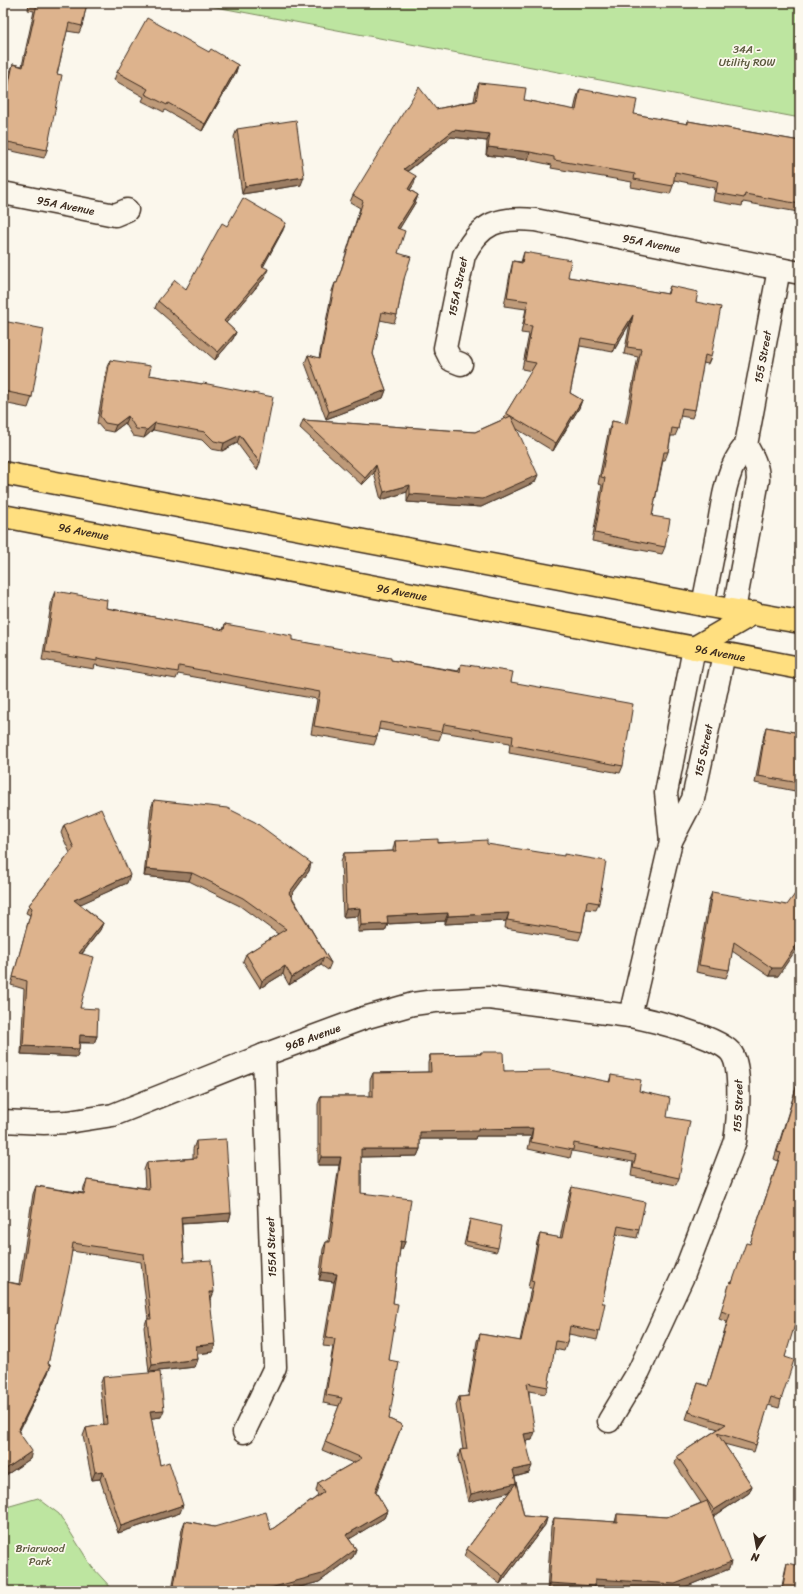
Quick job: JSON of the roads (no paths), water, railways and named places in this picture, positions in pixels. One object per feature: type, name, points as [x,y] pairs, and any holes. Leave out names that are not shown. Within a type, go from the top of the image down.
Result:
[{"type":"main road","points":[[3,473],[800,622]]},
{"type":"main road","name":"96 Avenue","points":[[3,516],[800,668]]},
{"type":"main road","points":[[694,648],[744,612]]},
{"type":"street","name":"95A Avenue","points":[[3,193],[115,215],[127,210]]},
{"type":"street","name":"95A Avenue","points":[[503,220],[519,218],[535,220],[790,271]]},
{"type":"street","name":"155A Street","points":[[462,364],[451,360],[445,348],[464,255],[471,242],[491,223],[503,220]]},
{"type":"street","name":"155 Street","points":[[703,605],[725,489],[738,454],[746,445],[790,271]]},
{"type":"street","points":[[744,612],[758,480],[758,468],[746,445]]},
{"type":"street","name":"155 Street","points":[[671,841],[666,793],[694,648]]},
{"type":"street","name":"155 Street","points":[[609,1422],[639,1371],[684,1274],[735,1141],[738,1121],[736,1064],[733,1055],[726,1046],[660,1022],[630,1016],[671,841],[693,799],[724,654]]},
{"type":"street","name":"96B Avenue","points":[[3,1121],[56,1122],[113,1115],[376,1014],[413,1004],[435,1001],[489,998],[630,1016]]},
{"type":"street","name":"155A Street","points":[[244,1432],[275,1367],[264,1056]]},
{"type":"park label","name":"34A - Utility ROW","points":[[747,55]]},
{"type":"park label","name":"Briarwood Park","points":[[40,1554]]}]
